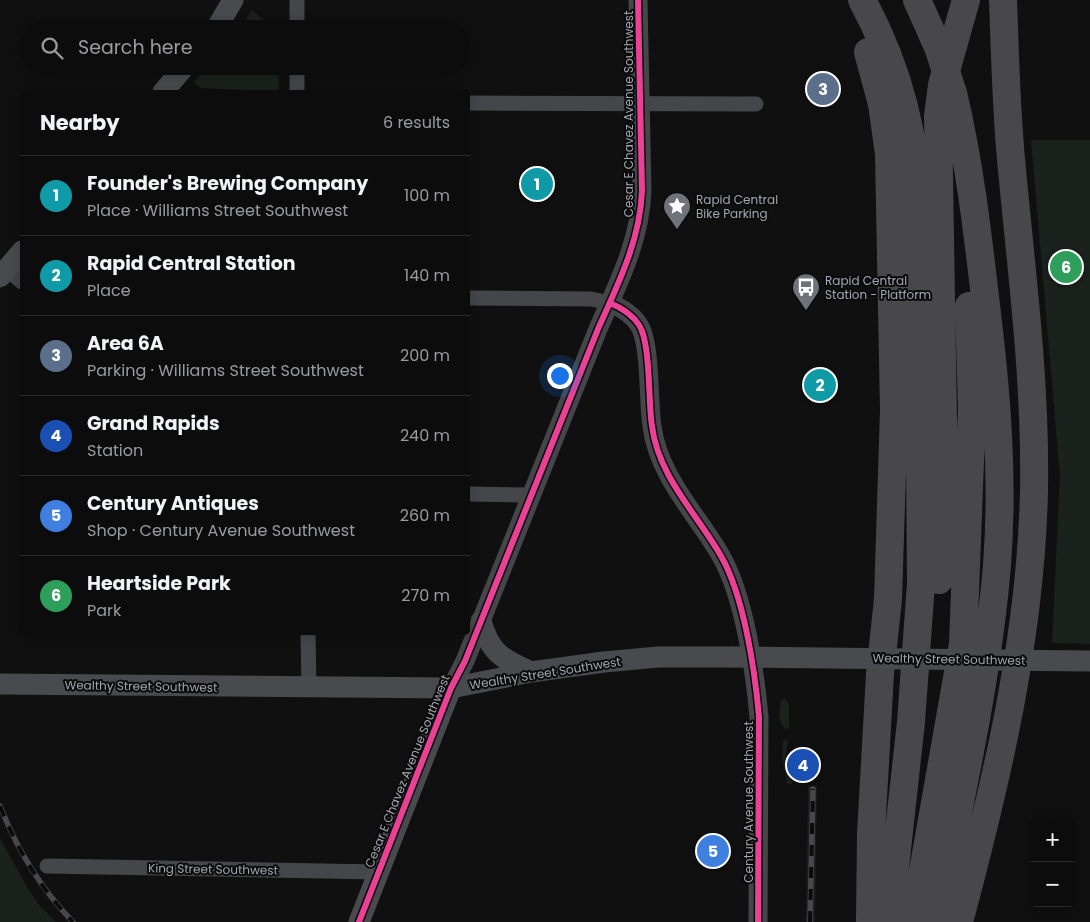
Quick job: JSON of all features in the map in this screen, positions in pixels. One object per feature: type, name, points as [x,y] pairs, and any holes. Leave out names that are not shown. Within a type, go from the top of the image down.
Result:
[{"type":"highway","points":[[846,0],[866,44],[878,85],[886,133],[890,174],[894,446],[888,599],[882,658],[871,834],[870,922]]},
{"type":"highway","points":[[862,0],[881,40],[898,85],[908,122],[916,169],[921,444],[921,591],[911,722],[889,922]]},
{"type":"highway","points":[[917,0],[938,47],[954,93],[970,179],[995,376],[999,444],[1000,506],[997,564],[987,654],[936,922]]},
{"type":"highway","points":[[911,722],[932,642],[943,525],[944,480],[938,116],[942,85],[966,0]]},
{"type":"highway","points":[[959,922],[997,773],[1010,706],[1023,627],[1032,535],[1034,470],[1030,370],[1007,108],[1003,0]]},
{"type":"highway","points":[[914,922],[962,659],[972,383],[969,304],[956,178],[954,93]]},
{"type":"main road","points":[[221,20],[233,0]]},
{"type":"main road","points":[[165,90],[177,75]]},
{"type":"main road","points":[[10,276],[20,255]]},
{"type":"main road","points":[[481,621],[486,638],[494,651],[502,659],[531,672]]},
{"type":"main road","name":"Wealthy Street Southwest","points":[[0,684],[451,688],[531,672],[658,657],[1090,661]]},
{"type":"main road","name":"Cesar E Chavez Avenue Southwest","points":[[358,922],[451,688]]},
{"type":"street","points":[[297,0],[297,20]]},
{"type":"street","name":"Cesar E Chavez Avenue Southwest","points":[[451,688],[481,621],[610,303],[619,286],[640,222],[642,191],[638,0]]},
{"type":"street","points":[[297,75],[297,90]]},
{"type":"street","points":[[470,103],[756,104]]},
{"type":"street","points":[[470,298],[591,299],[610,303]]},
{"type":"street","name":"Century Avenue Southwest","points":[[610,303],[624,309],[640,327],[646,342],[652,429],[660,455],[680,496],[722,557],[740,610],[755,682],[760,717],[758,922]]},
{"type":"street","points":[[470,494],[531,495]]},
{"type":"street","points":[[308,635],[309,688]]},
{"type":"street","name":"King Street Southwest","points":[[47,866],[379,872]]},
{"type":"shaded area","points":[[252,10],[264,20],[246,20]]},
{"type":"shaded area","points":[[201,75],[278,75],[279,90],[200,88],[194,82]]},
{"type":"shaded area","points":[[1031,140],[1090,140],[1090,644],[1052,643],[1060,476]]},
{"type":"shaded area","points":[[785,699],[789,704],[789,728],[787,730],[780,721],[781,700]]},
{"type":"shaded area","points":[[786,739],[788,742],[785,758],[793,782],[790,785],[787,783],[782,758],[783,742]]},
{"type":"shaded area","points":[[808,786],[817,786],[815,922],[806,922]]},
{"type":"shaded area","points":[[0,838],[39,905],[56,922],[0,922]]},
{"type":"railway","points":[[810,922],[813,789]]},
{"type":"railway","points":[[0,806],[22,853],[40,882],[73,922]]},
{"type":"cycle path","points":[[359,922],[451,688],[465,661],[598,329],[627,262],[637,227],[642,191],[638,0]]},
{"type":"cycle path","points":[[610,303],[623,309],[630,315],[639,325],[643,334],[646,345],[652,426],[662,462],[680,494],[721,556],[729,573],[742,612],[755,678],[759,717],[758,922]]},
{"type":"place","name":"Area 6A","points":[[823,89]]},
{"type":"place","name":"Founder's Brewing Company","points":[[537,184]]},
{"type":"place","name":"Rapid Central Bike Parking","points":[[677,230]]},
{"type":"place","name":"Heartside Park","points":[[1066,267]]},
{"type":"place","name":"Rapid Central Station - Platform","points":[[806,311]]},
{"type":"place","name":"Rapid Central Station","points":[[820,385]]},
{"type":"place","name":"Grand Rapids","points":[[803,765]]},
{"type":"place","name":"Century Antiques","points":[[713,851]]}]
